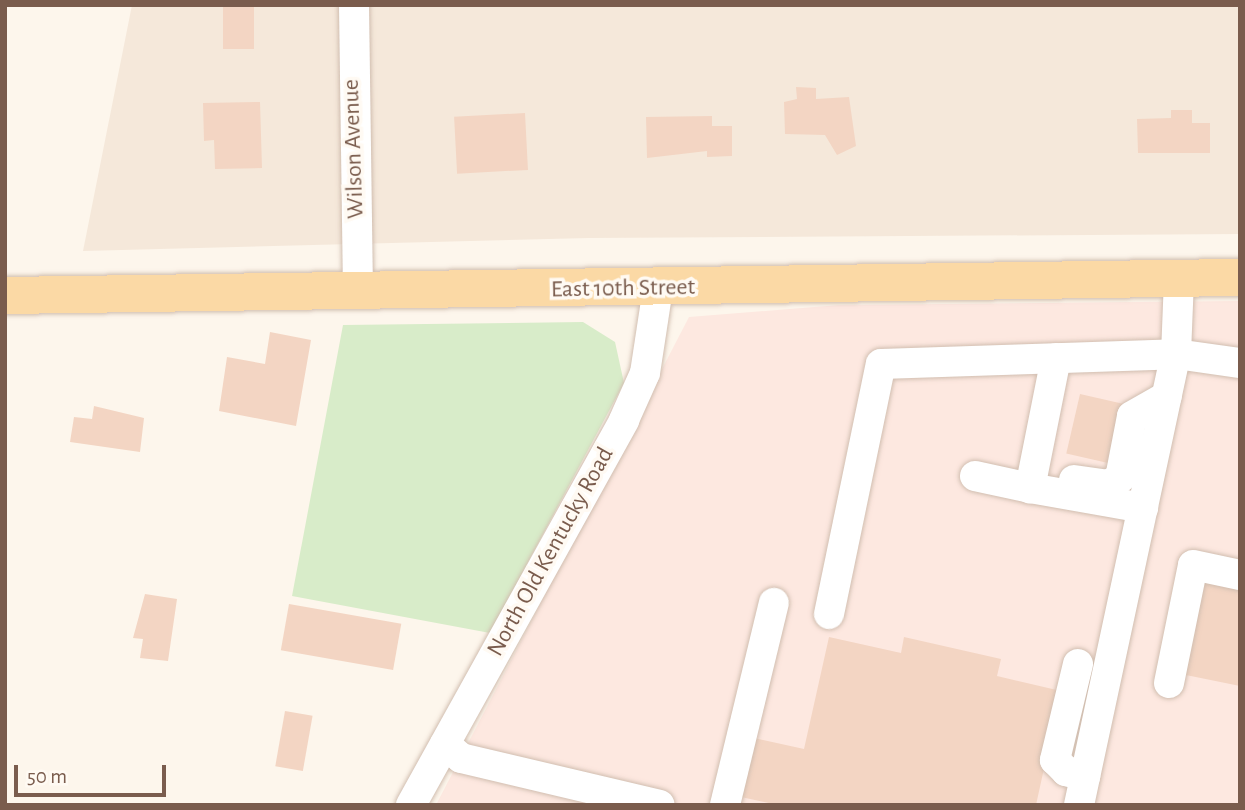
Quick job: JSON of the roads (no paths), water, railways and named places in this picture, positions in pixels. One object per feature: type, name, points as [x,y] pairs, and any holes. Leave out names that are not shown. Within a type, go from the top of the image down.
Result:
[{"type":"main road","name":"East 10th Street","points":[[5,295],[358,293],[1240,277]]},
{"type":"street","name":"Wilson Avenue","points":[[354,5],[358,293]]},
{"type":"street","points":[[1082,790],[1175,354],[1179,278]]},
{"type":"street","name":"North Old Kentucky Road","points":[[411,805],[624,420],[645,373],[658,288]]},
{"type":"street","points":[[829,614],[881,364],[1175,354],[1240,363]]},
{"type":"street","points":[[1030,488],[1056,358]]},
{"type":"street","points":[[1037,452],[1057,477],[1108,485],[1120,478],[1132,416],[1167,396]]},
{"type":"street","points":[[975,476],[1143,509]]},
{"type":"street","points":[[1169,683],[1193,565],[1240,575]]},
{"type":"street","points":[[725,805],[774,603]]},
{"type":"street","points":[[1078,664],[1055,760],[1082,790]]},
{"type":"street","points":[[445,744],[461,758],[660,805]]}]
